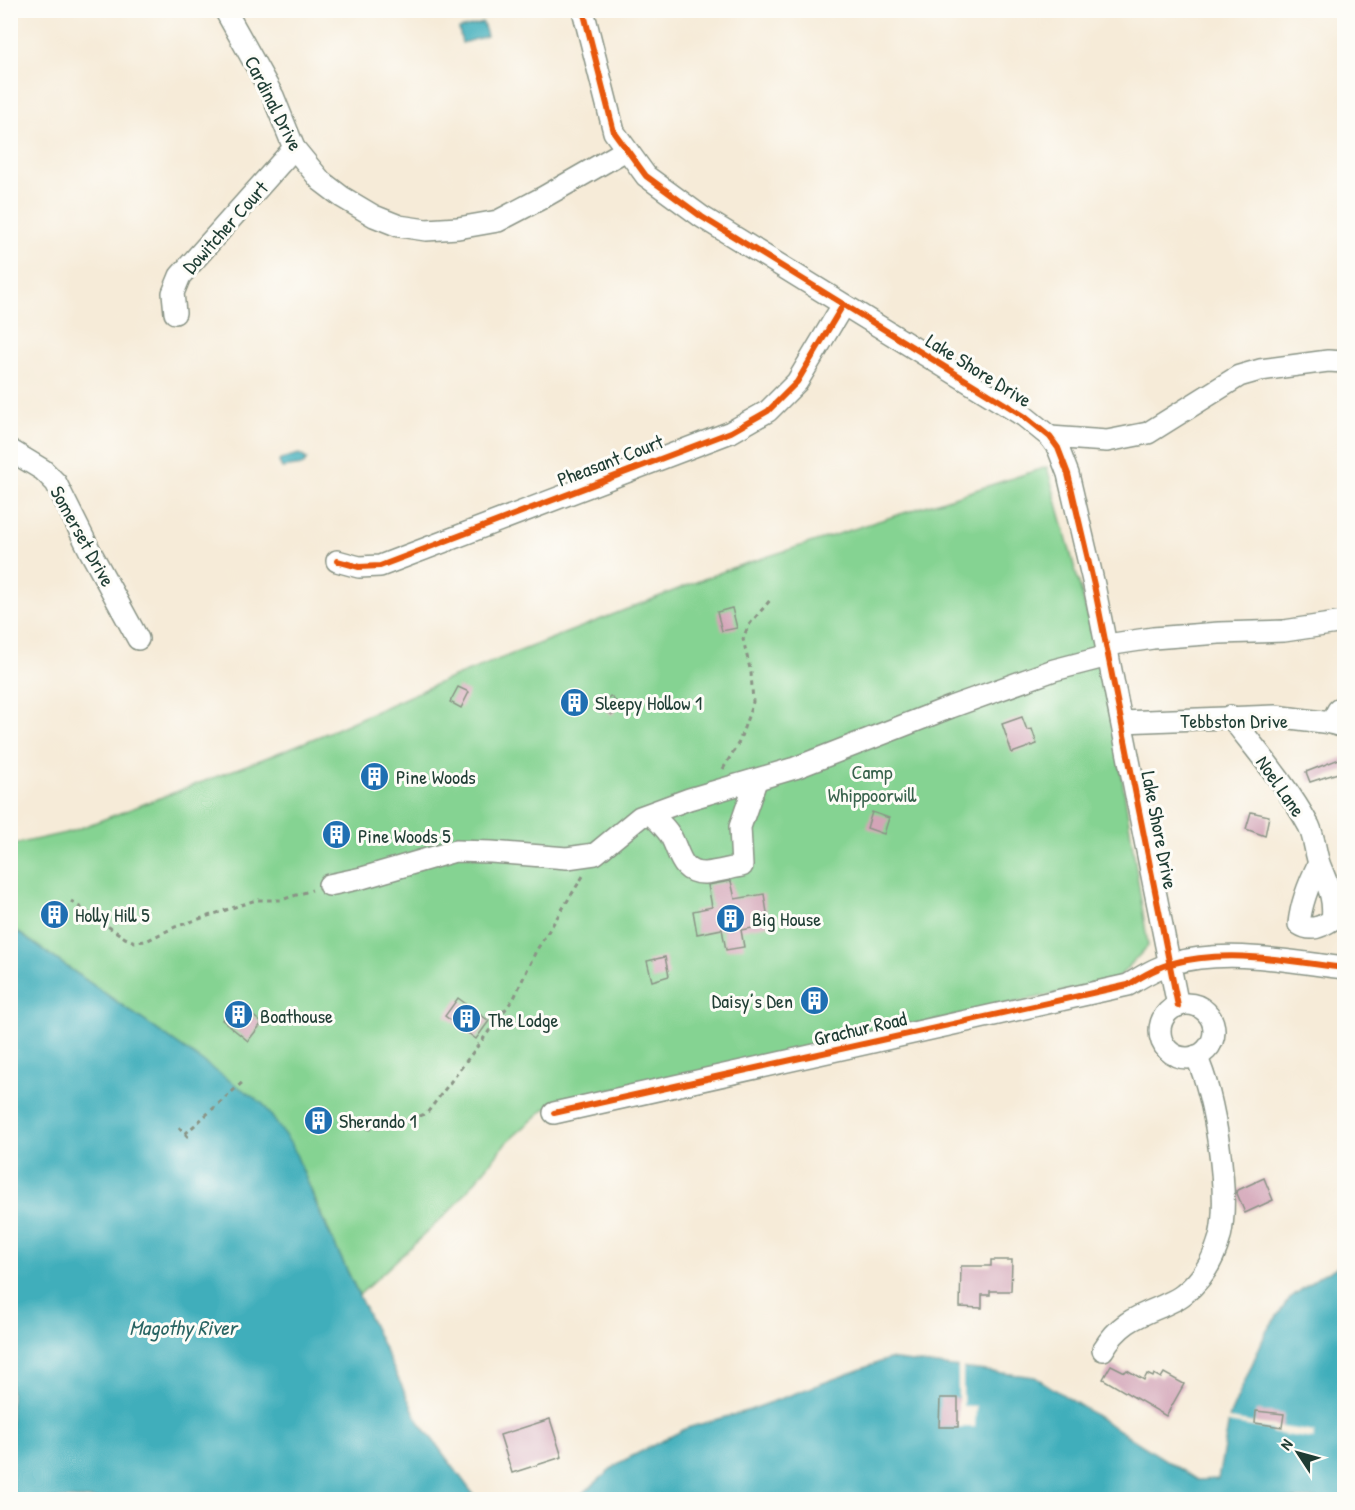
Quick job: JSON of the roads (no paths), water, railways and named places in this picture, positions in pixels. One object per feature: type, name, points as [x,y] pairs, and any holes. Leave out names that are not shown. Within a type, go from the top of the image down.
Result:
[{"type":"street","name":"Cardinal Drive","points":[[225,10],[273,96],[294,148],[321,181],[374,216],[399,226],[426,230],[458,228],[498,221],[626,150]]},
{"type":"street","name":"Lake Shore Drive","points":[[583,10],[614,132],[646,176],[671,196],[1024,416],[1050,437],[1058,448],[1068,474],[1107,651],[1178,1005]]},
{"type":"street","name":"Dowitcher Court","points":[[175,313],[173,293],[180,276],[294,148]]},
{"type":"street","name":"Pheasant Court","points":[[337,561],[359,567],[380,566],[730,432],[768,411],[797,381],[843,305]]},
{"type":"street","points":[[1050,437],[1107,441],[1141,435],[1188,409],[1239,376],[1260,370],[1344,362]]},
{"type":"street","name":"Somerset Drive","points":[[10,450],[43,470],[56,483],[138,639]]},
{"type":"street","points":[[329,885],[362,878],[455,851],[567,858],[595,854],[640,818],[842,751],[951,707],[1107,651],[1175,636],[1284,631],[1344,622]]},
{"type":"street","points":[[1338,725],[1338,710],[1344,706]]},
{"type":"street","name":"Tebbston Drive","points":[[1122,722],[1275,716],[1338,725]]},
{"type":"street","name":"Noel Lane","points":[[1230,717],[1267,764],[1309,827],[1319,862]]},
{"type":"street","points":[[651,814],[670,835],[678,856],[691,871],[704,873],[742,866],[740,827],[756,781]]},
{"type":"street","points":[[1169,964],[1227,957],[1260,957],[1344,968]]},
{"type":"street","name":"Grachur Road","points":[[554,1113],[1128,984],[1169,964]]},
{"type":"street","points":[[1178,1005],[1197,1006],[1205,1010],[1211,1018],[1214,1036],[1204,1052],[1196,1056],[1179,1057],[1166,1047],[1162,1040],[1162,1023],[1165,1016],[1178,1005]]},
{"type":"street","points":[[1103,1350],[1115,1333],[1127,1322],[1176,1299],[1191,1289],[1203,1276],[1220,1237],[1223,1196],[1221,1159],[1206,1084],[1196,1056]]},
{"type":"water","points":[[483,23],[487,36],[462,43],[459,29]]},
{"type":"water","points":[[299,454],[307,459],[303,465],[282,468],[279,462],[281,459]]},
{"type":"water","name":"Magothy River","points":[[10,927],[263,1104],[293,1147],[321,1216],[418,1420],[477,1499],[11,1499]]},
{"type":"water","points":[[1344,1264],[1344,1499],[575,1500],[619,1463],[687,1428],[750,1410],[888,1359],[1035,1377],[1197,1480],[1218,1479],[1230,1415],[1267,1330],[1290,1298],[1321,1275]]},
{"type":"place","name":"Sleepy Hollow 1","points":[[574,702]]},
{"type":"place","name":"Pine Woods","points":[[375,776]]},
{"type":"place","name":"Pine Woods 5","points":[[337,835]]},
{"type":"place","name":"Holly Hill 5","points":[[54,914]]},
{"type":"place","name":"Big House","points":[[731,918]]},
{"type":"place","name":"Daisy’s Den","points":[[814,1000]]},
{"type":"place","name":"Boathouse","points":[[239,1015]]},
{"type":"place","name":"The Lodge","points":[[467,1019]]},
{"type":"place","name":"Sherando 1","points":[[318,1120]]},
{"type":"park label","name":"Camp Whippoorwill","points":[[872,782]]}]
